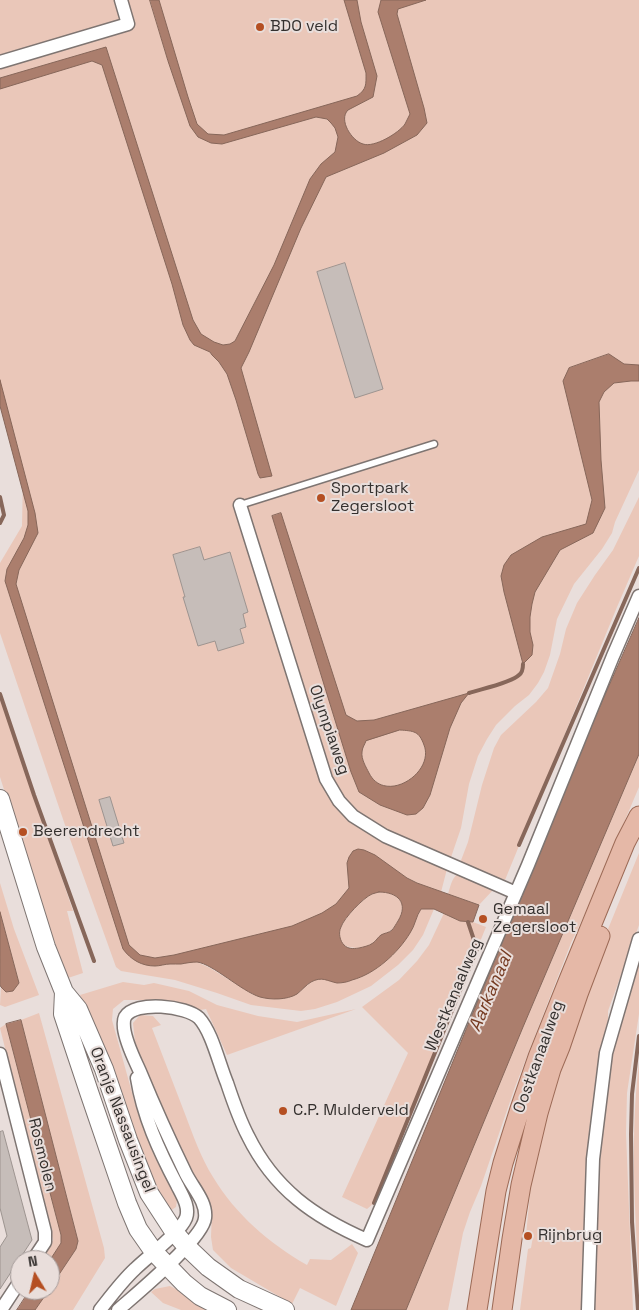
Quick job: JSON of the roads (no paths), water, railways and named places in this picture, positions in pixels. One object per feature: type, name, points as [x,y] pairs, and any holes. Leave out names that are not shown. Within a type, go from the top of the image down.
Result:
[{"type":"main road","name":"Oranje Nassausingel","points":[[0,799],[43,938],[71,1011],[89,1092],[130,1212],[142,1237],[166,1266],[191,1289],[209,1301],[228,1310]]},
{"type":"main road","name":"Oostkanaalweg","points":[[477,1310],[496,1191],[520,1109],[568,982],[625,844],[639,816]]},
{"type":"main road","name":"Oostkanaalweg","points":[[502,1310],[521,1185],[542,1098],[639,829]]},
{"type":"main road","name":"Oranje Nassausingel","points":[[71,1011],[104,1069],[128,1140],[149,1193],[175,1233],[186,1247],[228,1282],[285,1310]]},
{"type":"street","points":[[0,62],[128,24],[121,0]]},
{"type":"street","name":"Olympiaweg","points":[[240,505],[326,780],[339,801],[353,816],[386,836],[516,893]]},
{"type":"street","name":"Westkanaalweg","points":[[133,1056],[125,1034],[124,1023],[126,1016],[135,1009],[147,1006],[161,1007],[196,1016],[206,1026],[247,1135],[268,1170],[302,1205],[348,1232],[367,1240],[528,865],[639,596]]},
{"type":"street","points":[[588,1310],[593,1159],[606,1053],[639,939]]},
{"type":"street","name":"Rosmolen","points":[[0,1054],[44,1232],[45,1242],[40,1250]]},
{"type":"street","points":[[100,1310],[133,1271],[175,1233],[186,1217],[187,1208],[184,1199],[151,1131],[140,1093],[133,1056]]},
{"type":"street","points":[[118,1310],[186,1247],[202,1230],[206,1219],[205,1209],[162,1124],[133,1056]]},
{"type":"street","points":[[1,1310],[10,1296]]},
{"type":"lane","points":[[240,505],[434,444]]},
{"type":"water","points":[[150,0],[159,0],[197,124],[208,134],[224,135],[357,96],[363,91],[366,73],[344,0],[357,0],[361,22],[377,76],[373,97],[348,110],[345,114],[345,124],[355,139],[368,145],[386,139],[402,128],[410,114],[378,12],[381,0],[426,0],[398,9],[397,14],[427,123],[417,135],[384,153],[326,177],[301,228],[241,368],[272,476],[260,478],[258,474],[227,374],[210,352],[194,345],[183,325],[172,284],[102,65],[92,61],[0,89],[0,78],[106,47],[193,320],[201,334],[214,342],[223,345],[230,344],[235,341],[274,265],[310,179],[321,164],[335,152],[338,137],[335,128],[327,119],[316,117],[222,144],[211,143],[198,137],[190,126]]},
{"type":"water","points":[[609,354],[624,364],[639,365],[639,381],[614,383],[604,392],[599,402],[605,508],[593,533],[560,550],[535,592],[530,617],[530,632],[533,645],[532,655],[523,664],[504,592],[501,576],[504,565],[511,555],[542,537],[586,524],[592,500],[563,381],[569,368]]},
{"type":"water","points":[[0,380],[35,513],[38,533],[19,570],[16,584],[129,945],[140,955],[155,958],[292,926],[322,913],[336,904],[349,888],[347,863],[353,851],[358,849],[375,855],[417,883],[479,905],[473,922],[460,921],[434,909],[421,909],[405,941],[377,968],[361,977],[345,982],[337,983],[321,979],[315,980],[297,994],[279,999],[264,998],[252,994],[204,964],[195,962],[150,966],[137,962],[126,953],[123,949],[5,581],[7,569],[24,538],[28,525],[28,511],[0,406]],"holes":[[[379,892],[396,896],[402,904],[401,915],[394,928],[381,935],[368,946],[355,949],[346,946],[341,941],[340,934],[340,929],[346,919],[368,896]]]},
{"type":"water","points":[[281,513],[346,715],[357,721],[374,720],[469,693],[461,703],[450,728],[430,795],[423,808],[416,814],[407,815],[380,805],[359,792],[351,772],[272,516]],"holes":[[[400,730],[412,731],[418,734],[424,745],[425,756],[422,766],[416,775],[396,786],[386,786],[376,782],[369,773],[362,757],[362,751],[366,741]]]},
{"type":"water","name":"Aarkanaal","points":[[639,618],[639,754],[406,1310],[351,1310],[582,747]]},
{"type":"water","points":[[0,912],[19,983],[13,991],[6,992],[0,985]]},
{"type":"water","points":[[21,1020],[78,1241],[76,1249],[60,1273],[60,1250],[56,1250],[61,1243],[61,1235],[6,1024]]},
{"type":"water","points":[[24,1300],[42,1300],[35,1310],[17,1310]]},
{"type":"waterway","points":[[0,497],[4,515],[0,523]]},
{"type":"waterway","points":[[519,845],[639,568]]},
{"type":"waterway","points":[[469,693],[515,678],[521,673],[523,664]]},
{"type":"waterway","points":[[0,694],[94,961]]},
{"type":"waterway","points":[[374,1203],[477,949],[468,922]]},
{"type":"waterway","points":[[638,1310],[632,1222],[631,1134],[632,1094],[639,1036]]},
{"type":"place","name":"BDO veld","points":[[260,27]]},
{"type":"place","name":"Sportpark Zegersloot","points":[[321,498]]},
{"type":"place","name":"Beerendrecht","points":[[23,832]]},
{"type":"place","name":"Gemaal Zegersloot","points":[[483,919]]},
{"type":"place","name":"C.P. Mulderveld","points":[[283,1111]]},
{"type":"place","name":"Rijnbrug","points":[[528,1236]]}]
